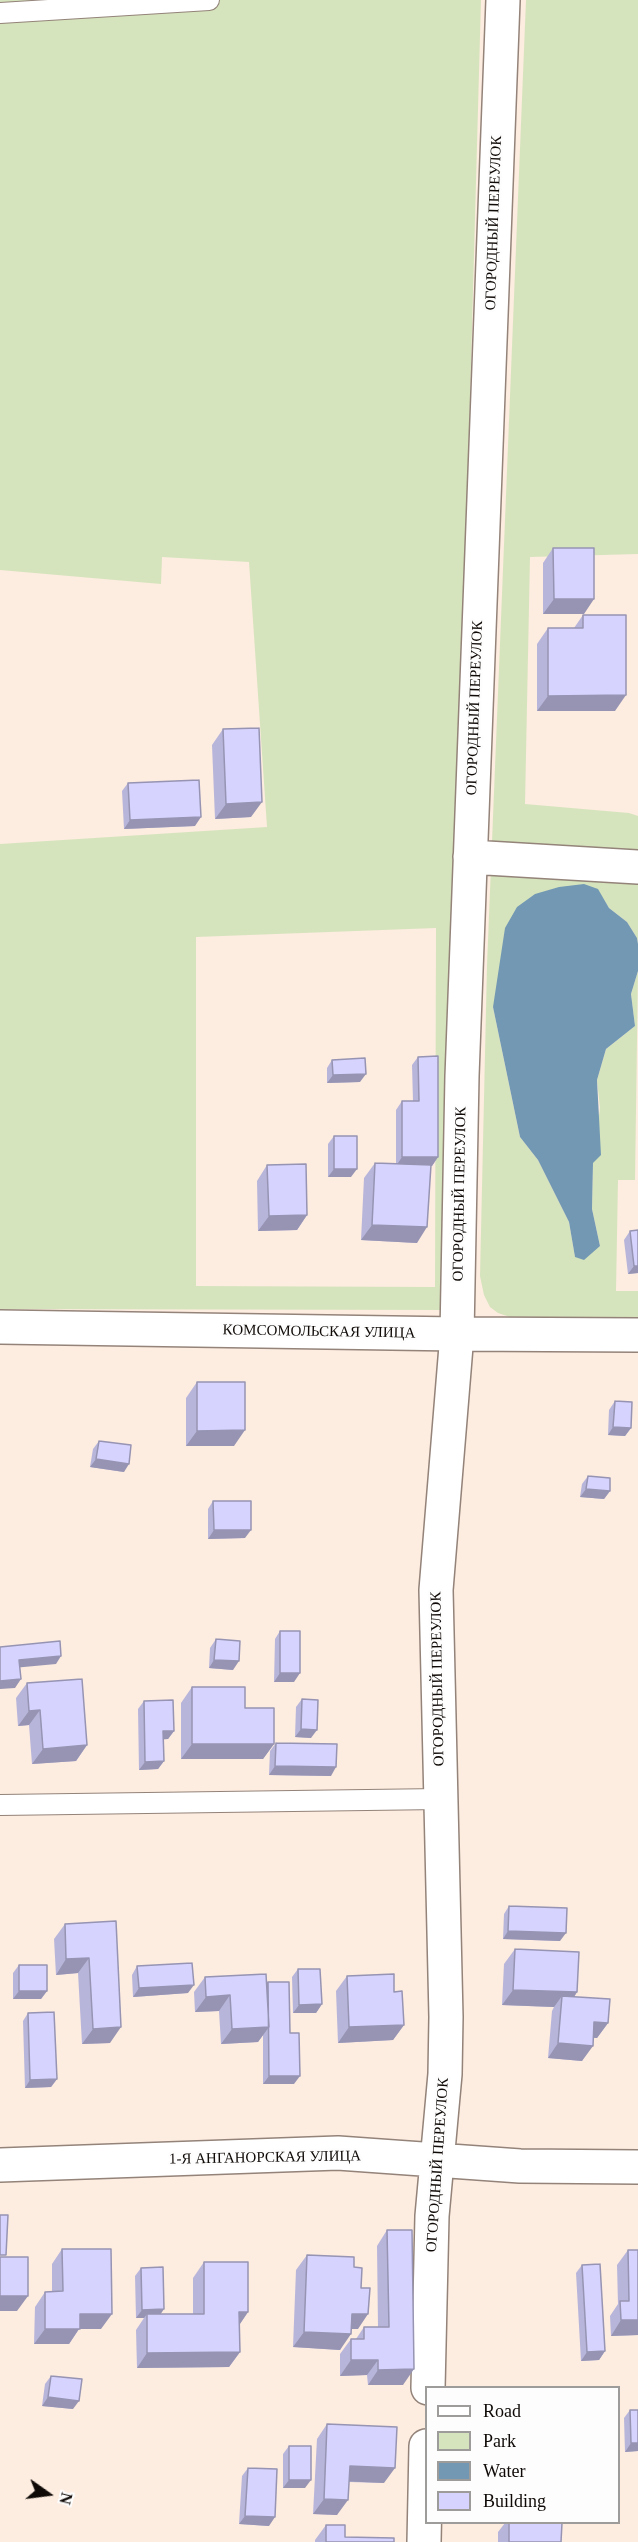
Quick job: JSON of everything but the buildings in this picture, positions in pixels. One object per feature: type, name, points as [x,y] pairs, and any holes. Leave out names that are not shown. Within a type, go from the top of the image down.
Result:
[{"type":"street","name":"ОГОРОДНЫЙ ПЕРЕУЛОК","points":[[428,2386],[432,2216],[444,2074],[446,2017],[436,1590],[458,1334],[462,1076],[503,0]]},
{"type":"street","points":[[470,857],[638,867]]},
{"type":"street","name":"КОМСОМОЛЬСКАЯ УЛИЦА","points":[[0,1327],[638,1335]]},
{"type":"street","name":"1-Я АНГАНОРСКАЯ УЛИЦА","points":[[0,2165],[338,2153],[437,2162],[520,2166],[638,2167]]},
{"type":"street","points":[[424,2542],[425,2494]]},
{"type":"lane","points":[[0,13],[209,0]]},
{"type":"lane","points":[[0,1805],[440,1798]]},
{"type":"green space","points":[[0,0],[481,0],[445,1310],[0,1309],[0,844],[267,827],[249,562],[162,557],[161,584],[0,570]],"holes":[[[436,928],[435,1287],[196,1286],[196,937]]]},
{"type":"green space","points":[[526,0],[638,0],[638,554],[530,557],[525,804],[629,813],[638,816],[638,944],[627,922],[609,908],[597,889],[493,1007],[520,1137],[538,1160],[569,1222],[575,1257],[600,1246],[592,1209],[593,1162],[600,1108],[597,1080],[606,1049],[635,1026],[631,994],[638,971],[635,1180],[618,1180],[616,1291],[638,1291],[638,1320],[513,1318],[498,1313],[490,1307],[484,1295],[480,1276],[487,965]]},
{"type":"water","points":[[584,884],[598,889],[609,908],[627,922],[637,938],[638,971],[631,994],[635,1026],[606,1049],[597,1080],[601,1155],[593,1163],[592,1209],[600,1246],[584,1260],[575,1257],[569,1222],[538,1160],[520,1137],[493,1007],[505,928],[517,907],[535,894],[559,887]]}]
